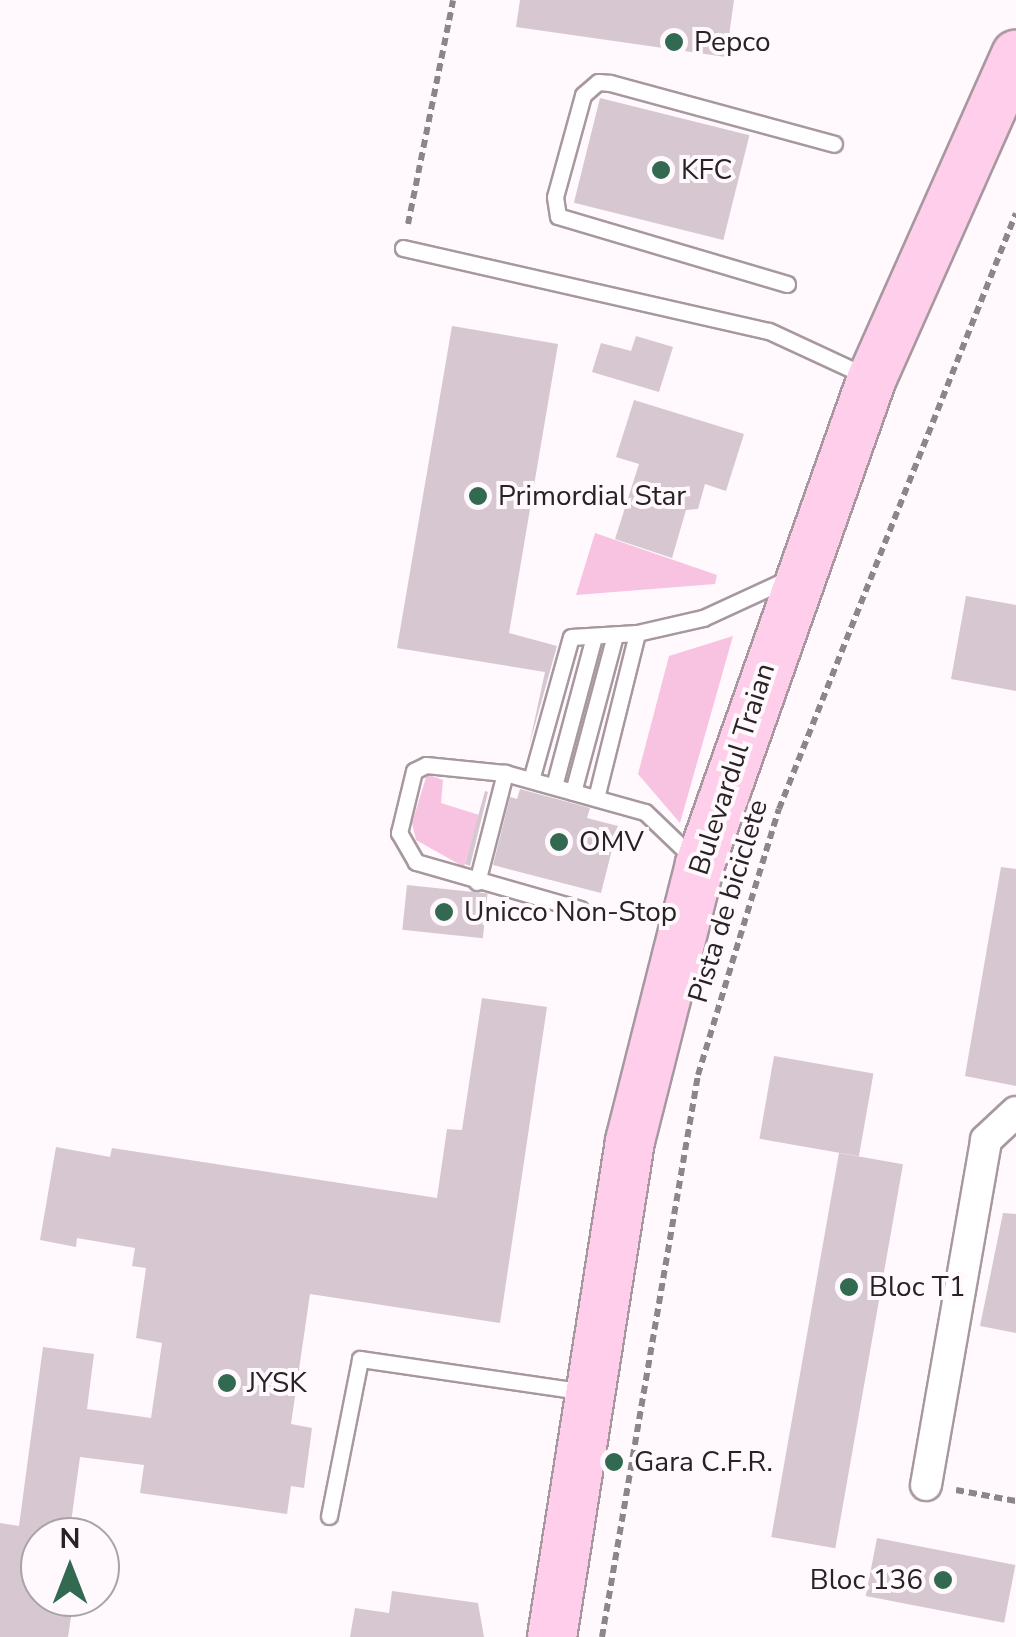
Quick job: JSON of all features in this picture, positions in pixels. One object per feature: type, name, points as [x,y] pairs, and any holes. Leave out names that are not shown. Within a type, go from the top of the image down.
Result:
[{"type":"main road","name":"Bulevardul Traian","points":[[552,1637],[630,1141],[663,990],[700,864],[872,378],[1016,55]]},
{"type":"street","points":[[926,1485],[986,1140],[1016,1112]]},
{"type":"lane","points":[[787,284],[558,216],[555,197],[583,95],[598,82],[610,83],[834,144]]},
{"type":"lane","points":[[403,248],[769,331],[872,378]]},
{"type":"lane","points":[[532,780],[571,637],[637,633],[704,618],[800,573]]},
{"type":"lane","points":[[596,798],[637,633]]},
{"type":"lane","points":[[573,792],[614,635]]},
{"type":"lane","points":[[554,786],[594,637]]},
{"type":"lane","points":[[580,909],[426,870],[401,844],[414,771],[426,765],[505,773],[645,812],[700,864]]},
{"type":"lane","points":[[477,882],[505,773]]},
{"type":"lane","points":[[329,1516],[360,1359],[591,1393]]},
{"type":"path","points":[[403,248],[453,0]]},
{"type":"path","name":"Pista de biciclete","points":[[602,1637],[698,1075],[779,809],[1016,213]]},
{"type":"path","points":[[926,1485],[1016,1501]]},
{"type":"shaded area","points":[[595,533],[717,575],[715,584],[576,595]]},
{"type":"shaded area","points":[[733,636],[680,823],[638,774],[669,656]]},
{"type":"shaded area","points":[[427,774],[443,780],[441,803],[479,815],[464,867],[416,840],[412,823]]},
{"type":"building","name":"Pepco","points":[[520,0],[734,0],[726,57],[516,27]]},
{"type":"building","name":"KFC","points":[[600,98],[749,135],[723,240],[574,203]]},
{"type":"building","name":"Primordial Star","points":[[452,326],[558,344],[509,633],[557,646],[529,746],[545,672],[397,648]]},
{"type":"building","points":[[636,336],[673,347],[659,392],[592,372],[601,343],[631,351]]},
{"type":"building","points":[[634,400],[744,434],[726,491],[705,484],[698,509],[686,510],[672,558],[615,539],[639,464],[616,457]]},
{"type":"building","points":[[966,596],[1016,605],[1016,691],[951,679]]},
{"type":"building","name":"OMV","points":[[520,789],[590,808],[587,818],[618,826],[601,893],[493,865],[510,797],[517,799]]},
{"type":"building","points":[[485,791],[488,792],[470,866],[465,864]]},
{"type":"building","points":[[1001,867],[1016,869],[1016,1086],[965,1076]]},
{"type":"building","name":"Unicco Non-Stop","points":[[407,885],[488,893],[483,938],[402,930]]},
{"type":"building","points":[[482,998],[547,1007],[500,1323],[310,1294],[291,1424],[312,1428],[304,1488],[291,1486],[287,1514],[140,1493],[144,1465],[80,1457],[72,1517],[20,1517],[43,1347],[94,1354],[87,1409],[151,1418],[162,1343],[136,1338],[146,1268],[132,1266],[135,1248],[77,1238],[76,1247],[40,1240],[56,1147],[110,1157],[112,1148],[437,1198],[447,1129],[462,1130]]},
{"type":"building","points":[[774,1056],[873,1074],[859,1156],[759,1139]]},
{"type":"building","name":"Bloc T1","points":[[839,1153],[903,1164],[835,1548],[771,1537]]},
{"type":"building","points":[[1003,1213],[1016,1214],[1016,1333],[980,1326]]},
{"type":"building","points":[[20,1519],[20,1617],[71,1617],[68,1637],[0,1637],[0,1523],[19,1526]]},
{"type":"building","name":"Bloc 136","points":[[877,1538],[1015,1565],[1004,1623],[866,1596]]},
{"type":"building","points":[[392,1591],[478,1603],[484,1637],[350,1637],[355,1608],[389,1613]]},
{"type":"place","name":"Pepco","points":[[674,42]]},
{"type":"place","name":"KFC","points":[[661,170]]},
{"type":"place","name":"Primordial Star","points":[[478,496]]},
{"type":"place","name":"OMV","points":[[559,842]]},
{"type":"place","name":"Unicco Non-Stop","points":[[444,912]]},
{"type":"place","name":"Bloc T1","points":[[849,1287]]},
{"type":"place","name":"JYSK","points":[[227,1383]]},
{"type":"place","name":"Gara C.F.R.","points":[[614,1462]]},
{"type":"place","name":"Bloc 136","points":[[943,1580]]}]
